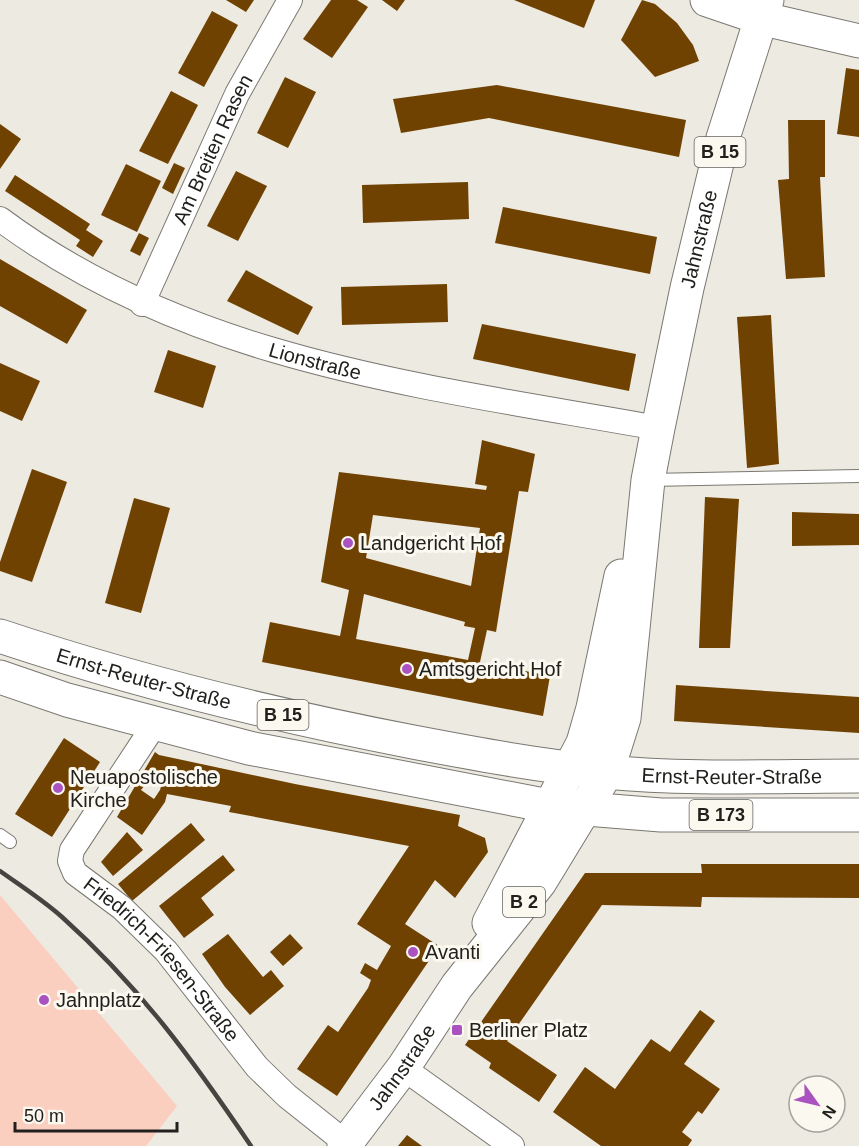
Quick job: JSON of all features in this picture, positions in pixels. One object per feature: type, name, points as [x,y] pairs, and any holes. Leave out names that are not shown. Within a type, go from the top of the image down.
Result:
[{"type":"main road","points":[[707,0],[764,9],[859,40]]},
{"type":"main road","name":"Jahnstraße","points":[[606,772],[624,718],[648,480],[658,428],[687,288],[723,138],[764,9]]},
{"type":"main road","name":"Jahnstraße","points":[[571,768],[590,722],[625,559],[648,480]]},
{"type":"main road","name":"Ernst-Reuter-Straße","points":[[0,636],[90,665],[258,709],[377,735],[571,768]]},
{"type":"main road","name":"Ernst-Reuter-Straße","points":[[0,677],[67,700],[155,724],[357,770],[549,806]]},
{"type":"main road","points":[[549,806],[571,768]]},
{"type":"main road","name":"B 15","points":[[549,806],[584,811],[606,772],[571,768]]},
{"type":"main road","name":"Ernst-Reuter-Straße","points":[[606,772],[859,776]]},
{"type":"main road","name":"Jahnstraße","points":[[457,986],[549,806]]},
{"type":"main road","name":"Jahnstraße","points":[[345,1145],[403,1068],[457,986],[540,882],[584,811]]},
{"type":"main road","name":"Ernst-Reuter-Straße","points":[[584,811],[662,815],[859,815]]},
{"type":"street","name":"Am Breiten Rasen","points":[[142,304],[237,94],[290,0]]},
{"type":"street","name":"Lionstraße","points":[[0,219],[21,235],[142,304],[232,339],[324,366],[583,417],[658,428]]},
{"type":"street","name":"Friedrich-Friesen-Straße","points":[[155,724],[72,850],[70,861],[75,873],[122,908],[166,951],[257,1067],[287,1096],[345,1145]]},
{"type":"street","points":[[403,1068],[512,1146]]},
{"type":"lane","points":[[648,480],[859,476]]},
{"type":"shaded area","name":"Jahnplatz","points":[[0,895],[177,1106],[146,1146],[0,1146]]},
{"type":"building","points":[[226,0],[254,0],[246,12]]},
{"type":"building","points":[[331,0],[357,0],[368,7],[332,58],[303,39]]},
{"type":"building","points":[[382,0],[405,0],[397,11]]},
{"type":"building","points":[[514,0],[595,0],[584,28]]},
{"type":"building","points":[[642,0],[655,4],[677,23],[693,45],[699,61],[655,77],[621,40]]},
{"type":"building","points":[[212,11],[238,25],[204,87],[178,73]]},
{"type":"building","points":[[846,68],[859,70],[859,137],[837,134]]},
{"type":"building","points":[[285,77],[316,92],[288,148],[257,133]]},
{"type":"building","points":[[497,85],[686,120],[679,157],[489,118],[401,133],[393,99]]},
{"type":"building","points":[[171,91],[198,105],[168,164],[139,151]]},
{"type":"building","points":[[788,120],[825,120],[825,177],[820,177],[825,277],[786,279],[778,180],[789,179]]},
{"type":"building","points":[[0,124],[21,139],[0,169]]},
{"type":"building","points":[[174,163],[185,168],[173,194],[162,188]]},
{"type":"building","points":[[126,164],[161,181],[137,232],[101,215]]},
{"type":"building","points":[[236,171],[267,186],[238,241],[207,226]]},
{"type":"building","points":[[15,175],[90,224],[86,230],[103,241],[93,257],[76,246],[80,240],[5,191]]},
{"type":"building","points":[[468,182],[469,219],[363,223],[362,185]]},
{"type":"building","points":[[503,207],[657,237],[650,274],[495,243]]},
{"type":"building","points":[[139,233],[149,238],[140,256],[130,251]]},
{"type":"building","points":[[0,259],[87,310],[67,344],[0,306]]},
{"type":"building","points":[[246,270],[313,307],[298,335],[227,301]]},
{"type":"building","points":[[447,284],[448,322],[342,325],[341,287]]},
{"type":"building","points":[[771,315],[779,464],[747,468],[737,317]]},
{"type":"building","points":[[482,324],[636,354],[629,391],[473,359]]},
{"type":"building","points":[[168,350],[216,366],[203,408],[154,392]]},
{"type":"building","points":[[0,363],[40,381],[22,421],[0,411]]},
{"type":"building","name":"Landgericht Hof","points":[[482,440],[535,454],[528,492],[519,491],[496,632],[487,630],[480,662],[550,676],[543,716],[262,662],[270,622],[340,636],[349,590],[321,582],[339,472],[486,490],[487,486],[475,484]],"holes":[[[373,515],[480,528],[471,586],[366,558]],[[364,594],[465,622],[464,626],[475,628],[468,660],[356,639]]]},
{"type":"building","points":[[32,469],[67,482],[32,582],[0,571],[0,562]]},
{"type":"building","points":[[705,497],[739,499],[730,648],[699,648]]},
{"type":"building","points":[[134,498],[170,508],[141,613],[105,603]]},
{"type":"building","points":[[792,512],[859,514],[859,545],[792,546]]},
{"type":"building","points":[[676,685],[859,697],[859,733],[674,721]]},
{"type":"building","name":"Neuapostolische Kirche","points":[[64,738],[100,762],[52,837],[15,814]]},
{"type":"building","points":[[155,752],[159,755],[295,784],[460,815],[458,826],[485,838],[488,852],[455,898],[435,880],[405,924],[439,946],[337,1096],[297,1069],[328,1025],[338,1032],[368,988],[371,980],[360,973],[365,963],[377,970],[391,946],[357,924],[409,846],[229,812],[231,806],[167,794],[165,802],[142,835],[117,817]],"holes":[[[154,774],[164,776],[160,790],[154,799],[141,790]]]},
{"type":"building","points":[[191,823],[205,840],[132,901],[118,884]]},
{"type":"building","points":[[127,832],[143,850],[113,876],[101,862]]},
{"type":"building","points":[[223,855],[235,870],[201,898],[214,915],[184,938],[159,906]]},
{"type":"building","points":[[701,864],[859,864],[859,898],[702,897],[701,907],[602,905],[507,1041],[557,1075],[539,1102],[489,1068],[491,1063],[465,1045],[585,873],[702,873]]},
{"type":"building","points":[[228,934],[263,977],[271,970],[284,986],[250,1015],[225,987],[202,954]]},
{"type":"building","points":[[290,934],[303,948],[283,966],[270,952]]},
{"type":"building","points":[[700,1010],[715,1021],[684,1064],[720,1089],[702,1114],[698,1111],[682,1132],[692,1140],[688,1146],[601,1146],[553,1112],[585,1067],[615,1089],[651,1039],[670,1052]]},
{"type":"building","points":[[407,1135],[422,1146],[398,1146]]},
{"type":"railway","points":[[0,871],[55,911],[116,970],[186,1054],[251,1146]]},
{"type":"place","name":"Landgericht Hof","points":[[348,543]]},
{"type":"place","name":"Amtsgericht Hof","points":[[407,669]]},
{"type":"place","name":"Neuapostolische Kirche","points":[[58,788]]},
{"type":"place","name":"Avanti","points":[[413,952]]},
{"type":"place","name":"Jahnplatz","points":[[44,1000]]},
{"type":"place","name":"Berliner Platz","points":[[457,1030]]}]
